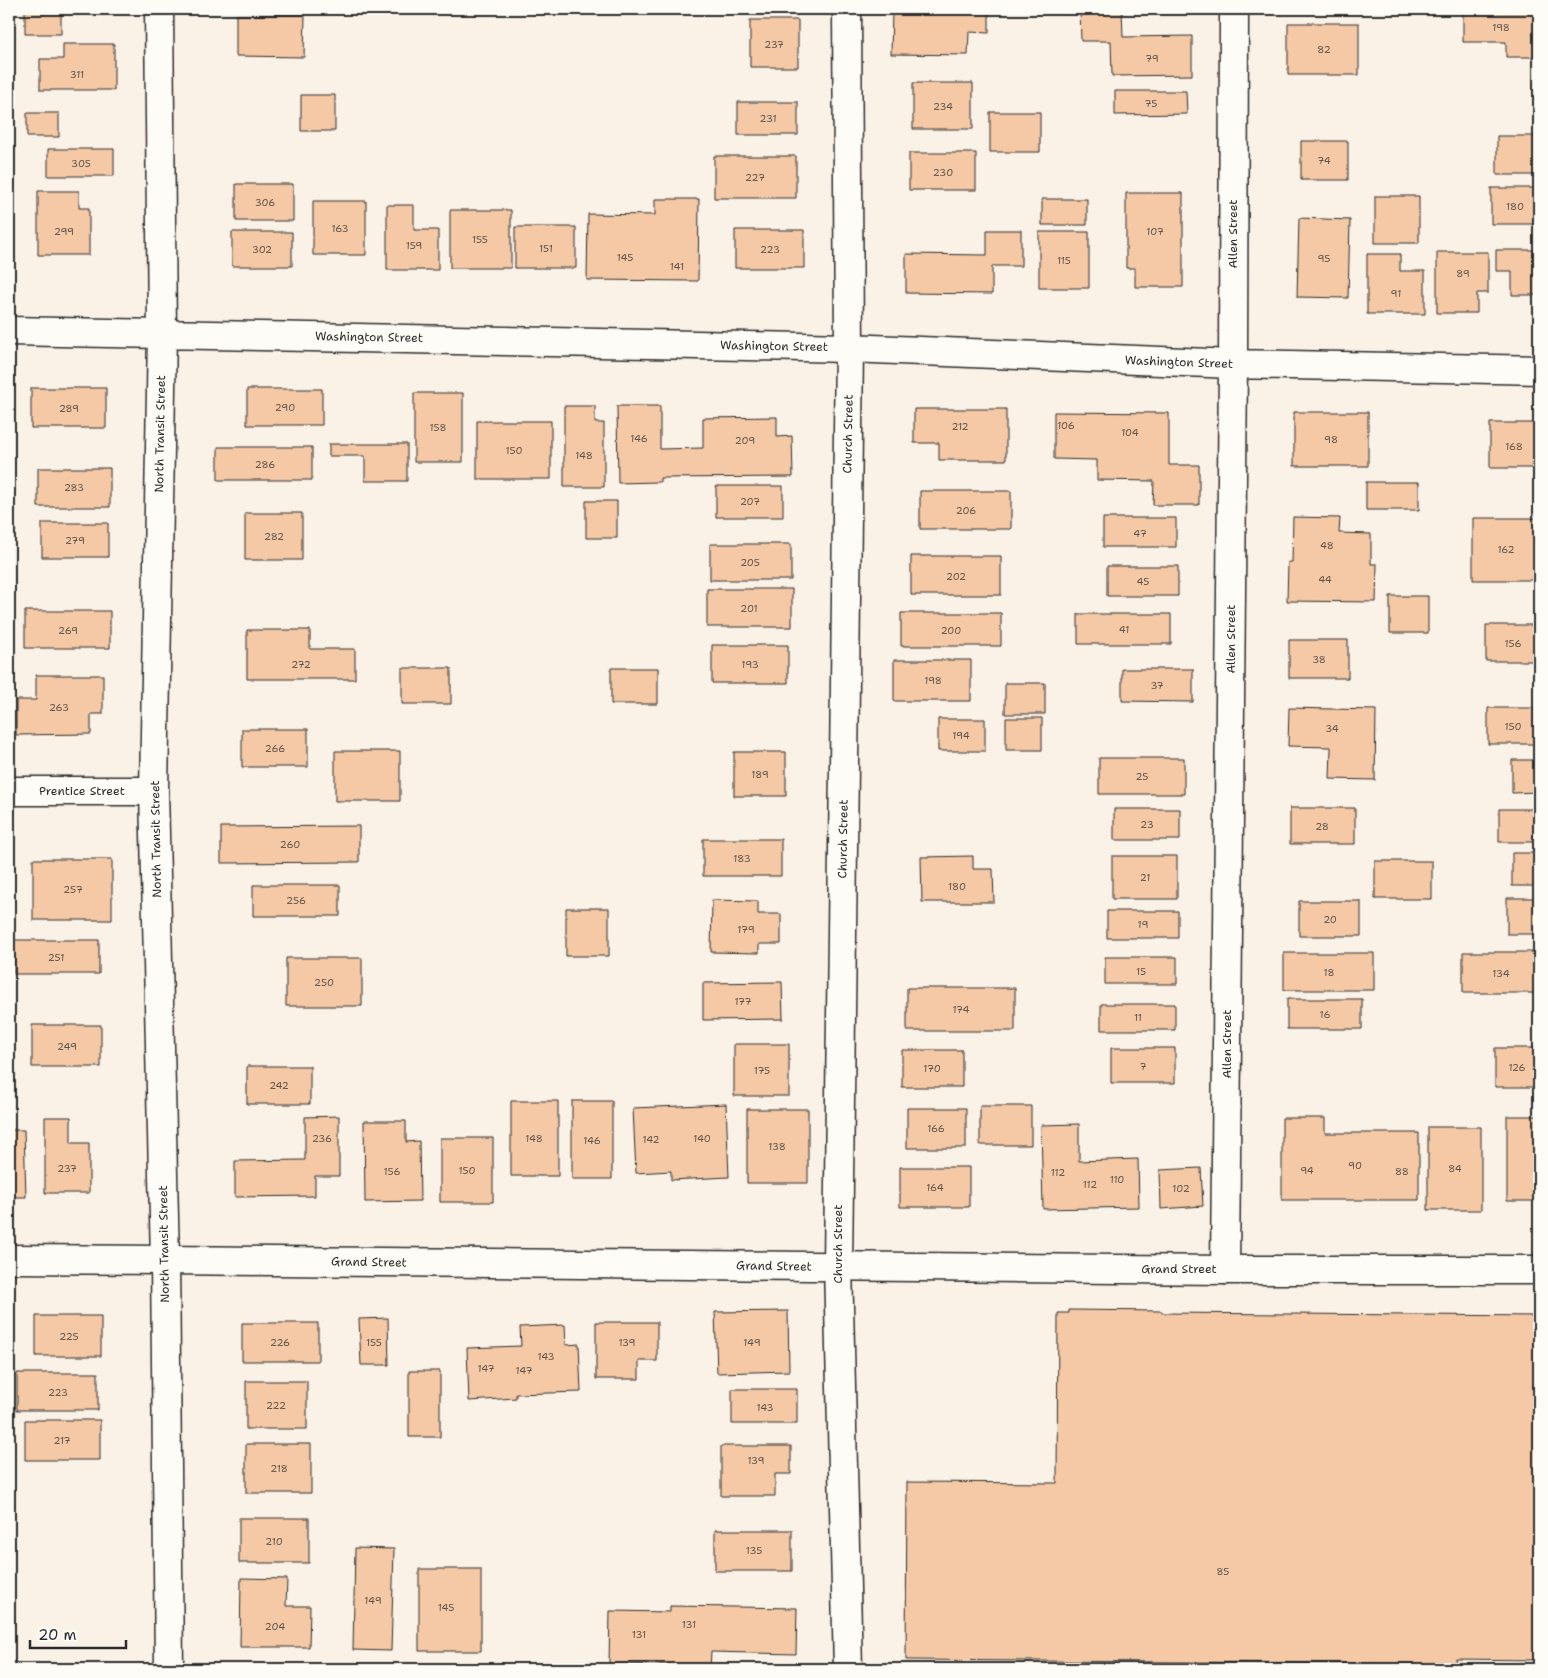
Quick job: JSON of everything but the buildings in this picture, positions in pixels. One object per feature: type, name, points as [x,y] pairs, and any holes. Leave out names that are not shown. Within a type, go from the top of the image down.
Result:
[{"type":"street","name":"North Transit Street","points":[[159,9],[162,333],[154,791],[165,1260],[169,1669]]},
{"type":"street","name":"Church Street","points":[[846,9],[849,348],[838,1266],[848,1669]]},
{"type":"street","name":"Allen Street","points":[[1225,1270],[1233,364],[1234,9]]},
{"type":"street","name":"Washington Street","points":[[9,331],[849,348],[1233,364],[1539,370]]},
{"type":"street","name":"Prentice Street","points":[[9,791],[154,791]]},
{"type":"street","name":"Grand Street","points":[[9,1259],[1225,1270],[1539,1270]]}]
